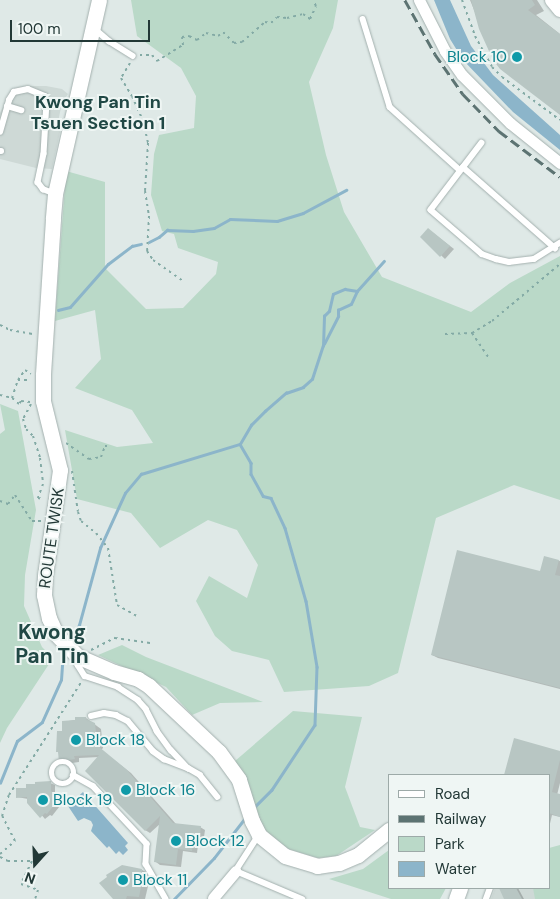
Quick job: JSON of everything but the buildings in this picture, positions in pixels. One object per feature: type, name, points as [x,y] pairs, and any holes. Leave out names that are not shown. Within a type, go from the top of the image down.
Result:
[{"type":"main road","name":"ROUTE TWISK","points":[[72,651],[56,634],[48,618],[44,595],[60,470],[53,435],[43,402],[55,194],[99,0]]},
{"type":"main road","points":[[72,651],[114,672],[138,679],[150,686],[218,752],[239,780],[252,821],[259,835],[285,856],[317,866],[345,861],[358,855],[388,831]]},
{"type":"street","points":[[419,0],[445,51],[462,75],[510,123],[560,163]]},
{"type":"street","points":[[552,0],[560,10]]},
{"type":"street","points":[[213,898],[236,870]]},
{"type":"lane","points":[[363,19],[390,107],[555,248]]},
{"type":"lane","points":[[92,26],[109,41],[133,56]]},
{"type":"lane","points":[[0,132],[11,95],[19,90],[38,92],[47,99],[44,154],[38,182],[44,189],[55,194]]},
{"type":"lane","points":[[7,106],[21,110]]},
{"type":"lane","points":[[482,143],[431,210],[482,254],[510,262],[534,259],[555,248],[560,243]]},
{"type":"lane","points":[[72,651],[85,676],[118,687],[138,700],[146,709],[157,731],[171,750],[188,768],[210,785],[218,797]]},
{"type":"lane","points":[[91,716],[110,714],[128,721],[153,751],[175,764],[188,768]]},
{"type":"lane","points":[[73,775],[93,786],[147,844],[146,864],[166,899]]},
{"type":"lane","points":[[259,835],[236,870],[302,899]]},
{"type":"path","points":[[184,282],[153,260],[147,251],[149,216],[145,191],[148,143],[143,121],[132,96],[121,78],[133,56],[152,55],[157,61],[183,45],[182,37],[189,36],[197,40],[206,33],[218,36],[222,32],[234,43],[242,42],[265,22],[271,23],[277,17],[287,18],[303,14],[310,19],[316,6],[313,0]]},
{"type":"path","points":[[462,0],[475,36],[492,67],[502,77],[560,120]]},
{"type":"path","points":[[445,334],[472,333],[492,321],[560,264]]},
{"type":"path","points":[[0,325],[10,330],[46,334]]},
{"type":"path","points":[[472,333],[489,358]]},
{"type":"path","points":[[12,398],[18,380],[25,370]]},
{"type":"path","points":[[0,395],[12,398],[19,404],[21,401]]},
{"type":"path","points":[[32,402],[23,419],[26,429],[33,436],[43,472],[38,498],[56,502]]},
{"type":"path","points":[[53,435],[89,459],[101,457],[105,446],[108,446]]},
{"type":"path","points":[[60,470],[73,472],[78,512],[81,521],[96,533],[108,548],[117,605],[137,616]]},
{"type":"path","points":[[0,501],[8,504],[15,496],[32,521],[42,521]]},
{"type":"path","points":[[72,651],[115,638],[152,643]]},
{"type":"path","points":[[35,899],[38,890],[21,884],[32,861],[8,861],[0,855],[15,841],[2,816],[9,795],[85,676]]},
{"type":"shaded area","points":[[27,86],[46,86],[62,89],[68,94],[62,103],[59,117],[60,132],[52,169],[36,168],[0,159],[0,113],[11,91]]},
{"type":"shaded area","points":[[495,889],[550,889],[560,899],[491,899]]},
{"type":"green space","points":[[131,0],[338,0],[333,28],[309,82],[326,155],[344,212],[382,277],[471,312],[510,283],[560,256],[560,500],[514,485],[436,518],[398,673],[369,686],[284,692],[269,660],[232,651],[215,636],[196,601],[209,576],[247,598],[258,565],[237,530],[208,520],[160,548],[131,513],[77,499],[65,430],[117,447],[153,443],[132,410],[75,388],[101,359],[95,310],[55,321],[66,171],[105,182],[105,268],[146,309],[183,308],[216,274],[218,262],[178,248],[174,234],[162,231],[151,195],[154,154],[159,135],[194,128],[196,96],[181,68],[137,36]]},
{"type":"green space","points":[[0,404],[18,411],[36,510],[25,575],[24,606],[42,647],[53,658],[7,728],[0,743],[0,434],[5,430]]},
{"type":"green space","points":[[122,645],[146,657],[263,702],[220,703],[192,715],[166,687],[98,655]]},
{"type":"green space","points":[[293,711],[362,717],[345,787],[360,827],[375,830],[336,856],[318,858],[288,849],[265,830],[255,809],[246,776],[235,761]]},
{"type":"green space","points":[[560,845],[560,899],[535,899],[533,889],[550,889],[550,848]]},
{"type":"green space","points":[[388,851],[388,889],[445,889],[440,899],[391,899],[329,879],[363,869]]},
{"type":"water","points":[[434,0],[450,0],[471,46],[493,75],[560,135],[560,150],[513,112],[463,60],[450,39]]},
{"type":"water","points":[[83,792],[128,843],[125,846],[128,850],[123,855],[119,851],[116,854],[109,846],[107,848],[91,831],[93,825],[91,821],[84,818],[78,821],[68,806]]},
{"type":"waterway","points":[[149,242],[167,230],[193,231],[214,228],[230,219],[277,221],[303,213],[346,190]]},
{"type":"waterway","points":[[58,310],[70,307],[108,264],[132,246],[141,244]]},
{"type":"waterway","points":[[69,640],[79,625],[100,548],[125,493],[141,474],[240,444],[251,425],[265,411],[286,393],[303,387],[312,379],[323,346],[324,316],[329,311],[333,294],[345,289],[357,291],[384,261]]},
{"type":"waterway","points":[[324,344],[338,316],[338,310],[351,304],[357,291]]},
{"type":"waterway","points":[[240,444],[251,463],[251,474],[263,496],[271,498],[285,528],[306,601],[317,667],[315,725],[272,790],[254,808]]},
{"type":"waterway","points":[[0,783],[17,741],[42,722],[61,680],[63,651]]},
{"type":"waterway","points":[[174,899],[214,858],[245,818]]},
{"type":"railway","points":[[405,0],[435,54],[463,94],[499,131],[560,177]]},
{"type":"place","name":"Block 10","points":[[517,57]]},
{"type":"place","name":"Block 18","points":[[76,740]]},
{"type":"place","name":"Block 16","points":[[126,790]]},
{"type":"place","name":"Block 19","points":[[43,800]]},
{"type":"place","name":"Block 12","points":[[176,841]]},
{"type":"place","name":"Block 11","points":[[123,880]]},
{"type":"district","name":"Kwong Pan Tin Tsuen Section 1","points":[[98,113]]},
{"type":"district","name":"Kwong Pan Tin","points":[[52,644]]}]
